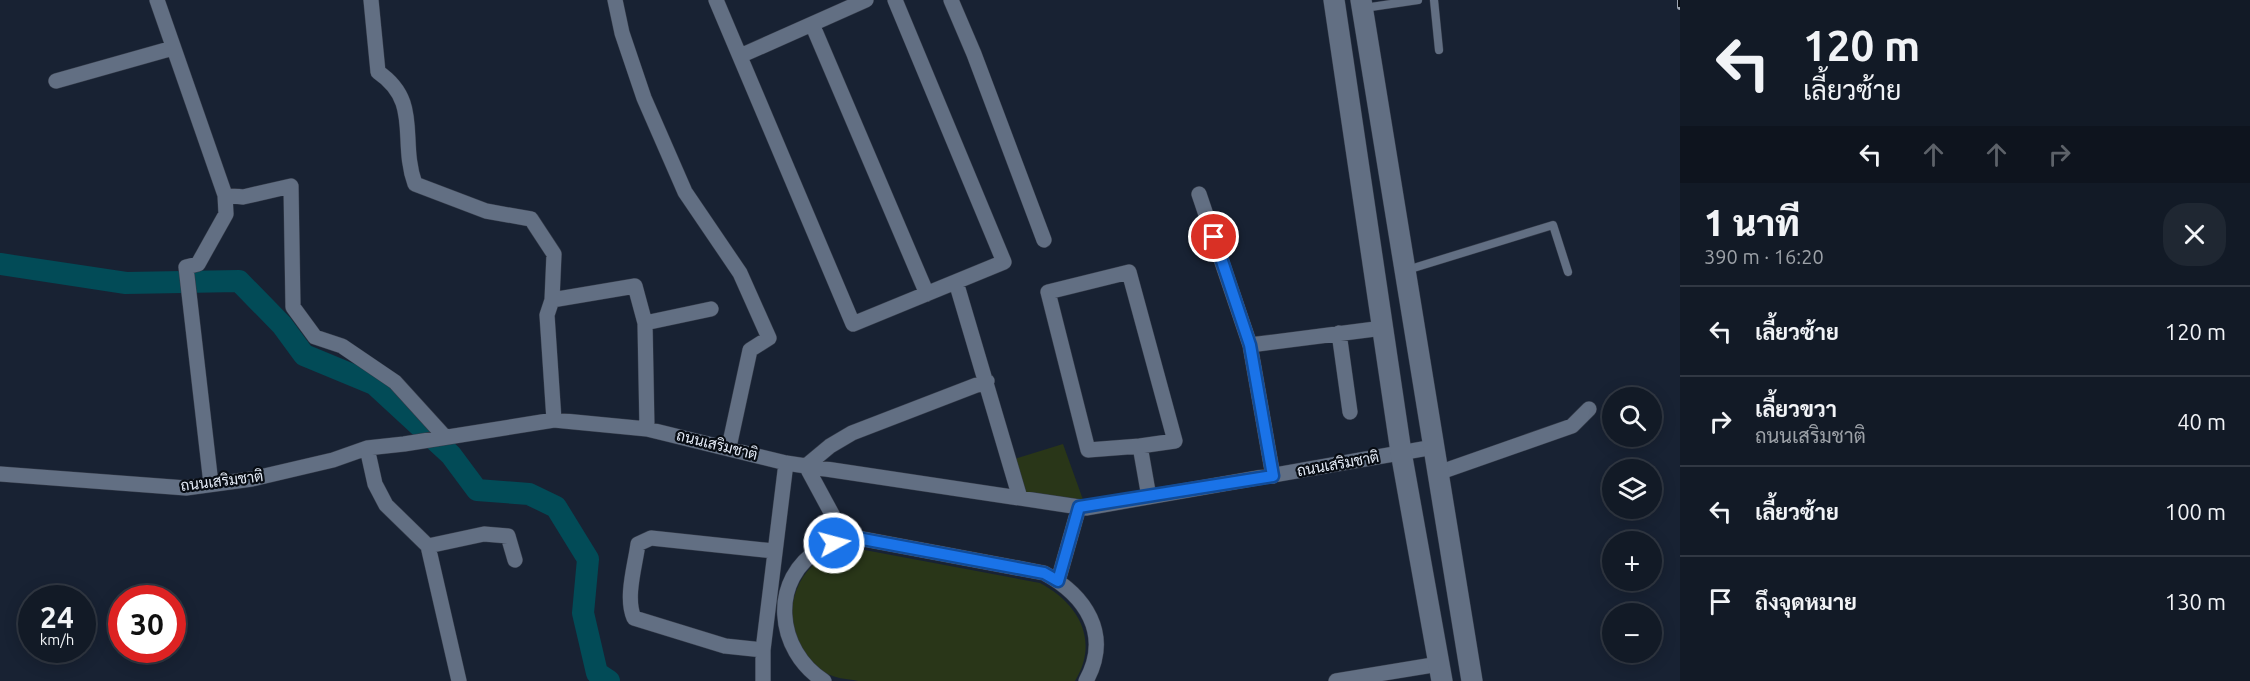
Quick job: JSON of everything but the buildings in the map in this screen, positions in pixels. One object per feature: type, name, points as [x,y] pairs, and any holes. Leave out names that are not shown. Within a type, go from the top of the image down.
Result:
[{"type":"main road","points":[[1334,0],[1401,452],[1441,672]]},
{"type":"main road","points":[[1362,4],[1472,681]]},
{"type":"street","points":[[157,0],[225,195],[226,214],[198,264],[186,267],[193,310],[211,484]]},
{"type":"street","points":[[371,0],[378,72],[392,82],[406,104],[408,165],[415,184],[486,211],[531,219],[554,254],[552,300],[547,315],[554,420]]},
{"type":"street","points":[[615,0],[622,33],[644,98],[685,192],[740,273],[769,338],[750,350],[729,447]]},
{"type":"street","points":[[716,0],[853,324],[1004,262],[895,0]]},
{"type":"street","points":[[740,56],[866,0]]},
{"type":"street","points":[[951,0],[974,54],[1044,240]]},
{"type":"street","points":[[812,24],[927,294]]},
{"type":"street","points":[[56,81],[173,48]]},
{"type":"street","points":[[225,195],[243,197],[291,186],[293,307],[315,337],[342,346],[395,382],[445,437]]},
{"type":"street","points":[[1199,194],[1250,345],[1273,476]]},
{"type":"street","points":[[1129,272],[1175,441],[1140,446],[1088,450],[1048,292],[1129,272]]},
{"type":"street","points":[[956,282],[987,381],[1005,454],[1020,498]]},
{"type":"street","points":[[552,300],[635,286],[645,323],[647,429]]},
{"type":"street","points":[[645,323],[711,309]]},
{"type":"street","points":[[1250,345],[1383,327]]},
{"type":"street","points":[[1339,333],[1350,412]]},
{"type":"street","points":[[846,540],[806,466],[830,446],[852,433],[987,381]]},
{"type":"street","points":[[1438,472],[1572,426],[1589,409]]},
{"type":"street","name":"ถนนเสริมชาติ","points":[[0,474],[186,488],[252,479],[333,460],[367,448],[554,420],[647,429],[729,447],[786,463],[1079,507],[1149,497],[1434,447]]},
{"type":"street","points":[[1140,446],[1149,497]]},
{"type":"street","points":[[367,448],[375,484],[386,505],[428,546],[459,681]]},
{"type":"street","points":[[763,681],[763,650],[786,463]]},
{"type":"street","points":[[1058,581],[1079,507]]},
{"type":"street","points":[[428,546],[495,533],[508,537],[515,560]]},
{"type":"street","points":[[763,650],[725,646],[634,618],[630,610],[633,581],[638,544],[651,538],[774,551]]},
{"type":"street","points":[[824,681],[806,667],[791,646],[784,622],[785,597],[788,585],[802,563],[822,548],[858,538],[1044,573],[1058,581],[1079,598],[1093,625],[1096,650],[1086,681]]},
{"type":"street","points":[[1336,681],[1441,672]]},
{"type":"lane","points":[[1362,4],[1418,0]]},
{"type":"lane","points":[[1434,0],[1439,50]]},
{"type":"lane","points":[[1405,271],[1553,225],[1568,272]]},
{"type":"green space","points":[[1063,444],[1086,508],[1020,498],[1008,461]]},
{"type":"green space","points":[[854,548],[1040,583],[1065,601],[1081,624],[1085,637],[1085,651],[1082,666],[1075,681],[858,681],[833,676],[815,667],[804,655],[792,626],[795,594],[802,579],[816,562],[832,554]]},
{"type":"waterway","points":[[0,264],[126,283],[239,281],[282,325],[304,355],[374,384],[451,455],[477,490],[529,494],[556,507],[588,559],[583,613],[597,673],[609,681]]},
{"type":"railway","points":[[1680,0],[1680,7]]},
{"type":"route","points":[[834,543],[858,538],[1044,573],[1058,581],[1079,507],[1086,508],[1273,476],[1250,345],[1214,237]]}]
